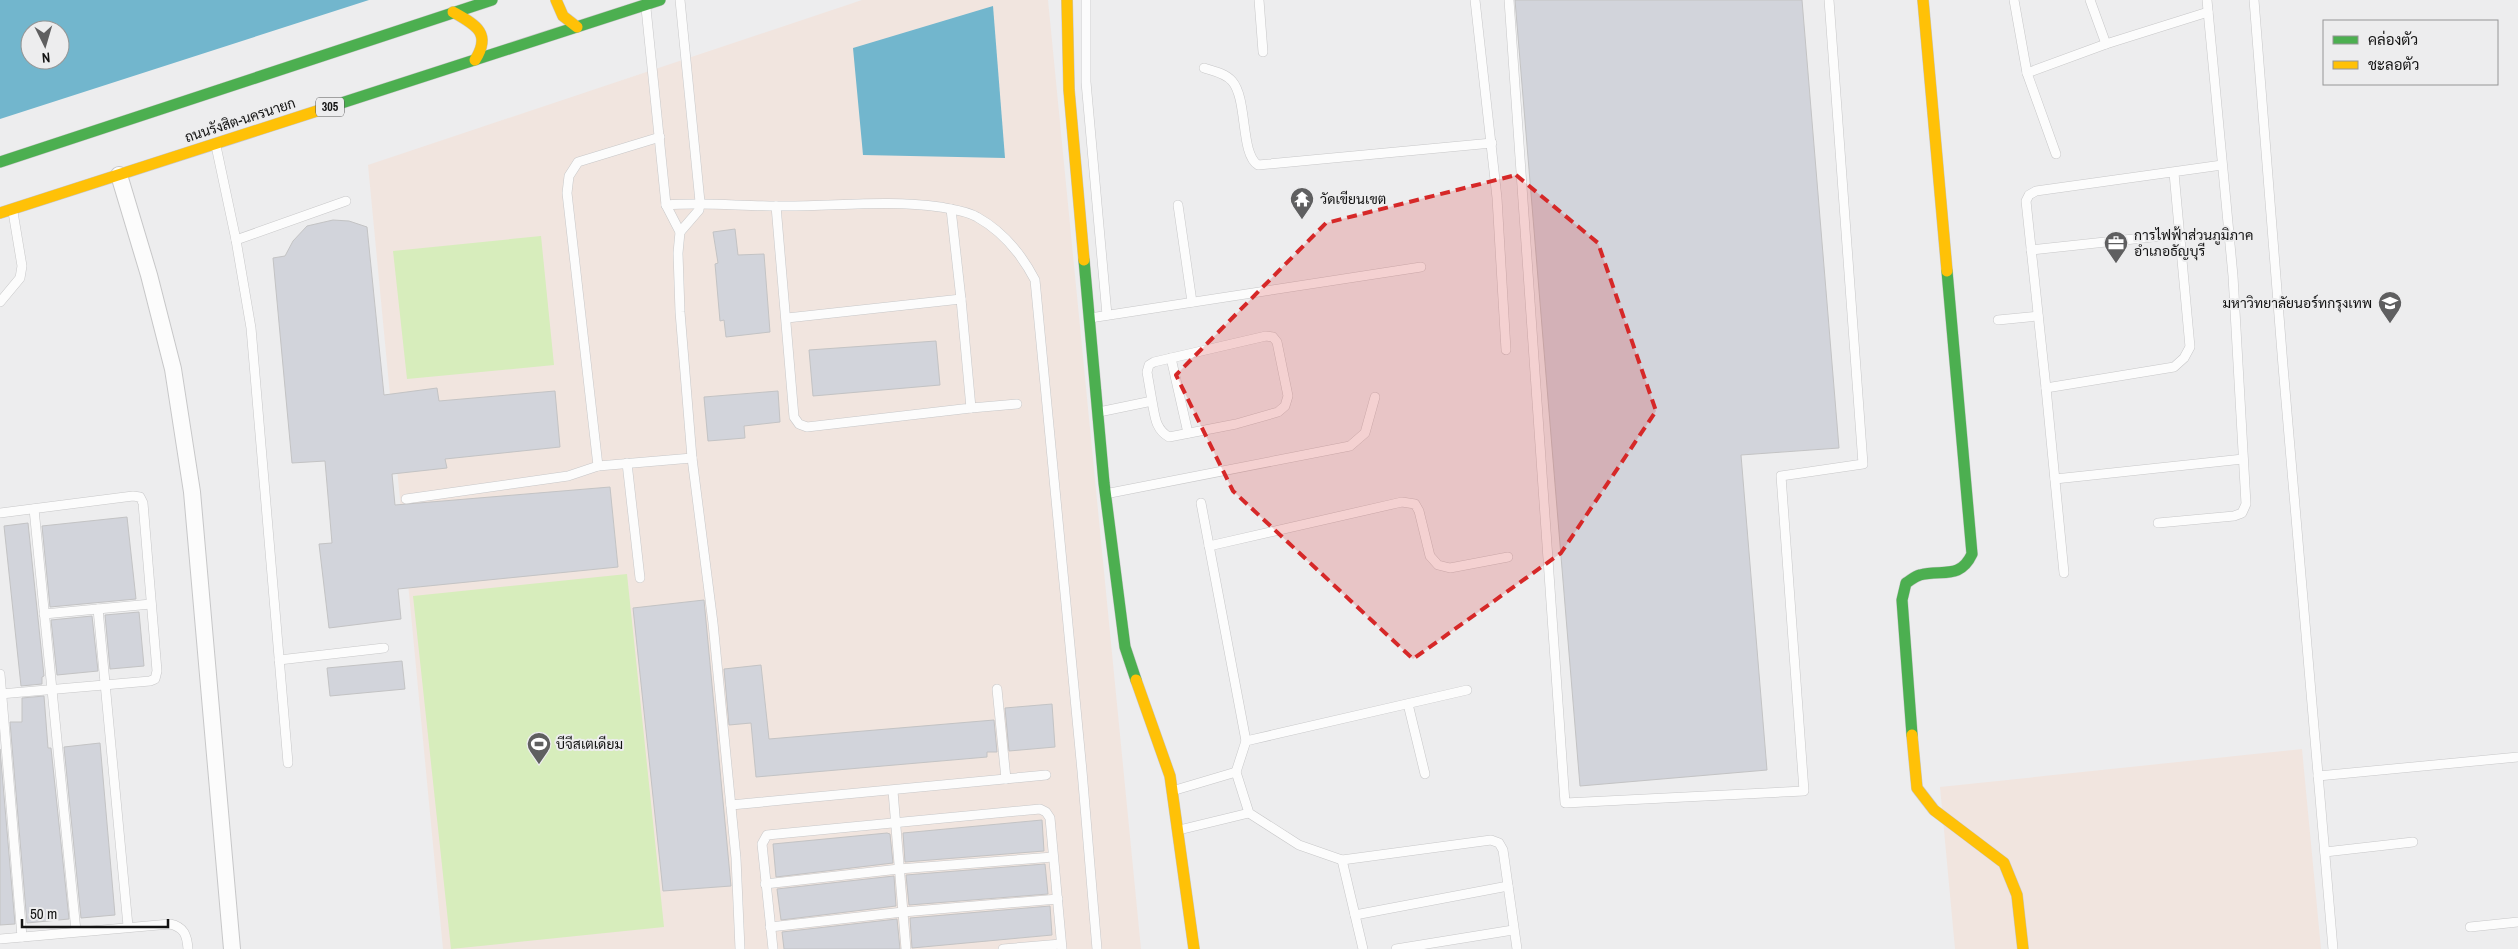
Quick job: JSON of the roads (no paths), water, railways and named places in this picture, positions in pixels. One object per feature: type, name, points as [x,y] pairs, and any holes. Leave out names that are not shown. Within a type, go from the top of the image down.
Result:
[{"type":"street","points":[[0,162],[492,0]]},
{"type":"street","points":[[556,0],[557,8],[566,21],[577,27]]},
{"type":"street","name":"ถนนรังสิต-นครนายก","points":[[0,213],[660,0]]},
{"type":"street","points":[[1067,0],[1069,90],[1089,318],[1105,494],[1125,647],[1170,776],[1194,949]]},
{"type":"street","points":[[1923,0],[1972,554],[1969,564],[1961,570],[1918,576],[1906,584],[1902,600],[1915,773],[1917,788],[1934,810],[2004,863],[2017,895],[2023,949]]},
{"type":"street","points":[[453,12],[474,23],[482,34],[484,46],[475,60]]},
{"type":"street","points":[[119,175],[149,275],[173,369],[190,482],[232,949]]},
{"type":"lane","points":[[680,0],[700,202],[700,210],[680,232]]},
{"type":"lane","points":[[1086,0],[1086,82],[1107,315]]},
{"type":"lane","points":[[1259,0],[1264,52]]},
{"type":"lane","points":[[1475,0],[1492,143],[1506,350]]},
{"type":"lane","points":[[1509,0],[1565,803],[1804,791],[1782,476],[1863,464],[1829,0]]},
{"type":"lane","points":[[2014,0],[2028,73],[2056,154]]},
{"type":"lane","points":[[2090,0],[2106,44]]},
{"type":"lane","points":[[2158,523],[2242,513],[2246,504],[2233,276],[2207,0]]},
{"type":"lane","points":[[2254,0],[2333,949]]},
{"type":"lane","points":[[646,5],[666,205],[680,232],[678,253],[680,312],[692,458],[713,623],[731,805],[740,949]]},
{"type":"lane","points":[[2028,73],[2106,44],[2208,12]]},
{"type":"lane","points":[[1204,68],[1219,72],[1232,80],[1238,93],[1251,156],[1258,164],[1492,143]]},
{"type":"lane","points":[[598,466],[567,193],[569,176],[578,162],[660,137]]},
{"type":"lane","points":[[215,144],[236,240],[251,328],[288,763]]},
{"type":"lane","points":[[2064,573],[2026,201],[2029,195],[2036,191],[2222,165]]},
{"type":"lane","points":[[2046,388],[2174,367],[2184,358],[2190,347],[2174,173]]},
{"type":"lane","points":[[236,240],[346,201]]},
{"type":"lane","points":[[666,205],[700,202],[776,206],[875,202],[916,204],[951,209],[976,216],[1009,243],[1024,259],[1035,280],[1097,949]]},
{"type":"lane","points":[[1178,205],[1192,302]]},
{"type":"lane","points":[[776,206],[794,416],[799,424],[806,427],[1017,404]]},
{"type":"lane","points":[[0,302],[20,278],[22,266],[12,209]]},
{"type":"lane","points":[[951,209],[971,408]]},
{"type":"lane","points":[[2031,250],[2180,234]]},
{"type":"lane","points":[[1089,318],[1421,266]]},
{"type":"lane","points":[[787,318],[960,299]]},
{"type":"lane","points":[[1998,320],[2038,316]]},
{"type":"lane","points":[[1266,336],[1273,337],[1278,342],[1288,396],[1285,406],[1278,412],[1236,424],[1169,437],[1157,427],[1152,401],[1147,372],[1149,365],[1154,362],[1266,336]]},
{"type":"lane","points":[[1171,358],[1188,433]]},
{"type":"lane","points":[[1105,494],[1350,446],[1365,433],[1374,397]]},
{"type":"lane","points":[[1098,412],[1152,401]]},
{"type":"lane","points":[[406,499],[568,476],[598,466],[692,458]]},
{"type":"lane","points":[[2055,479],[2243,459]]},
{"type":"lane","points":[[627,463],[640,578]]},
{"type":"lane","points":[[0,512],[133,496],[140,498],[143,503],[157,671],[155,678],[106,685],[1,694]]},
{"type":"lane","points":[[1209,546],[1402,502],[1415,504],[1419,511],[1430,556],[1438,565],[1450,568],[1508,557]]},
{"type":"lane","points":[[1201,503],[1246,741],[1236,772],[1249,813],[1299,845],[1342,860],[1491,840],[1499,843],[1503,850],[1518,949]]},
{"type":"lane","points":[[34,509],[76,931]]},
{"type":"lane","points":[[44,614],[151,604]]},
{"type":"lane","points":[[98,609],[128,926]]},
{"type":"lane","points":[[279,660],[384,648]]},
{"type":"lane","points":[[0,674],[22,937]]},
{"type":"lane","points":[[996,689],[1006,779]]},
{"type":"lane","points":[[1246,741],[1467,690]]},
{"type":"lane","points":[[1408,704],[1425,774]]},
{"type":"lane","points":[[2318,776],[2518,757]]},
{"type":"lane","points":[[1172,791],[1236,772]]},
{"type":"lane","points":[[731,805],[1046,775]]},
{"type":"lane","points":[[892,791],[906,949]]},
{"type":"lane","points":[[773,949],[762,844],[767,835],[1040,809],[1046,812],[1050,818],[1061,946],[1002,949]]},
{"type":"lane","points":[[1178,831],[1249,813]]},
{"type":"lane","points":[[2325,852],[2413,842]]},
{"type":"lane","points":[[765,884],[899,869],[1053,857]]},
{"type":"lane","points":[[1342,860],[1364,949]]},
{"type":"lane","points":[[1356,915],[1508,886]]},
{"type":"lane","points":[[770,927],[903,912],[1058,899]]},
{"type":"lane","points":[[2470,927],[2518,922]]},
{"type":"lane","points":[[0,939],[128,926],[170,924],[178,926],[188,939],[188,949]]},
{"type":"lane","points":[[1396,949],[1514,930]]},
{"type":"water","points":[[0,0],[369,0],[0,119]]},
{"type":"water","points":[[993,6],[1005,158],[863,155],[853,48]]},
{"type":"place","name":"วัดเขียนเขต","points":[[1302,220]]},
{"type":"place","name":"การไฟฟ้าส่วนภูมิภาค อำเภอธัญบุรี","points":[[2116,264]]},
{"type":"place","name":"มหาวิทยาลัยนอร์ทกรุงเทพ","points":[[2390,324]]},
{"type":"place","name":"บีจีสเตเดียม","points":[[539,765]]}]
